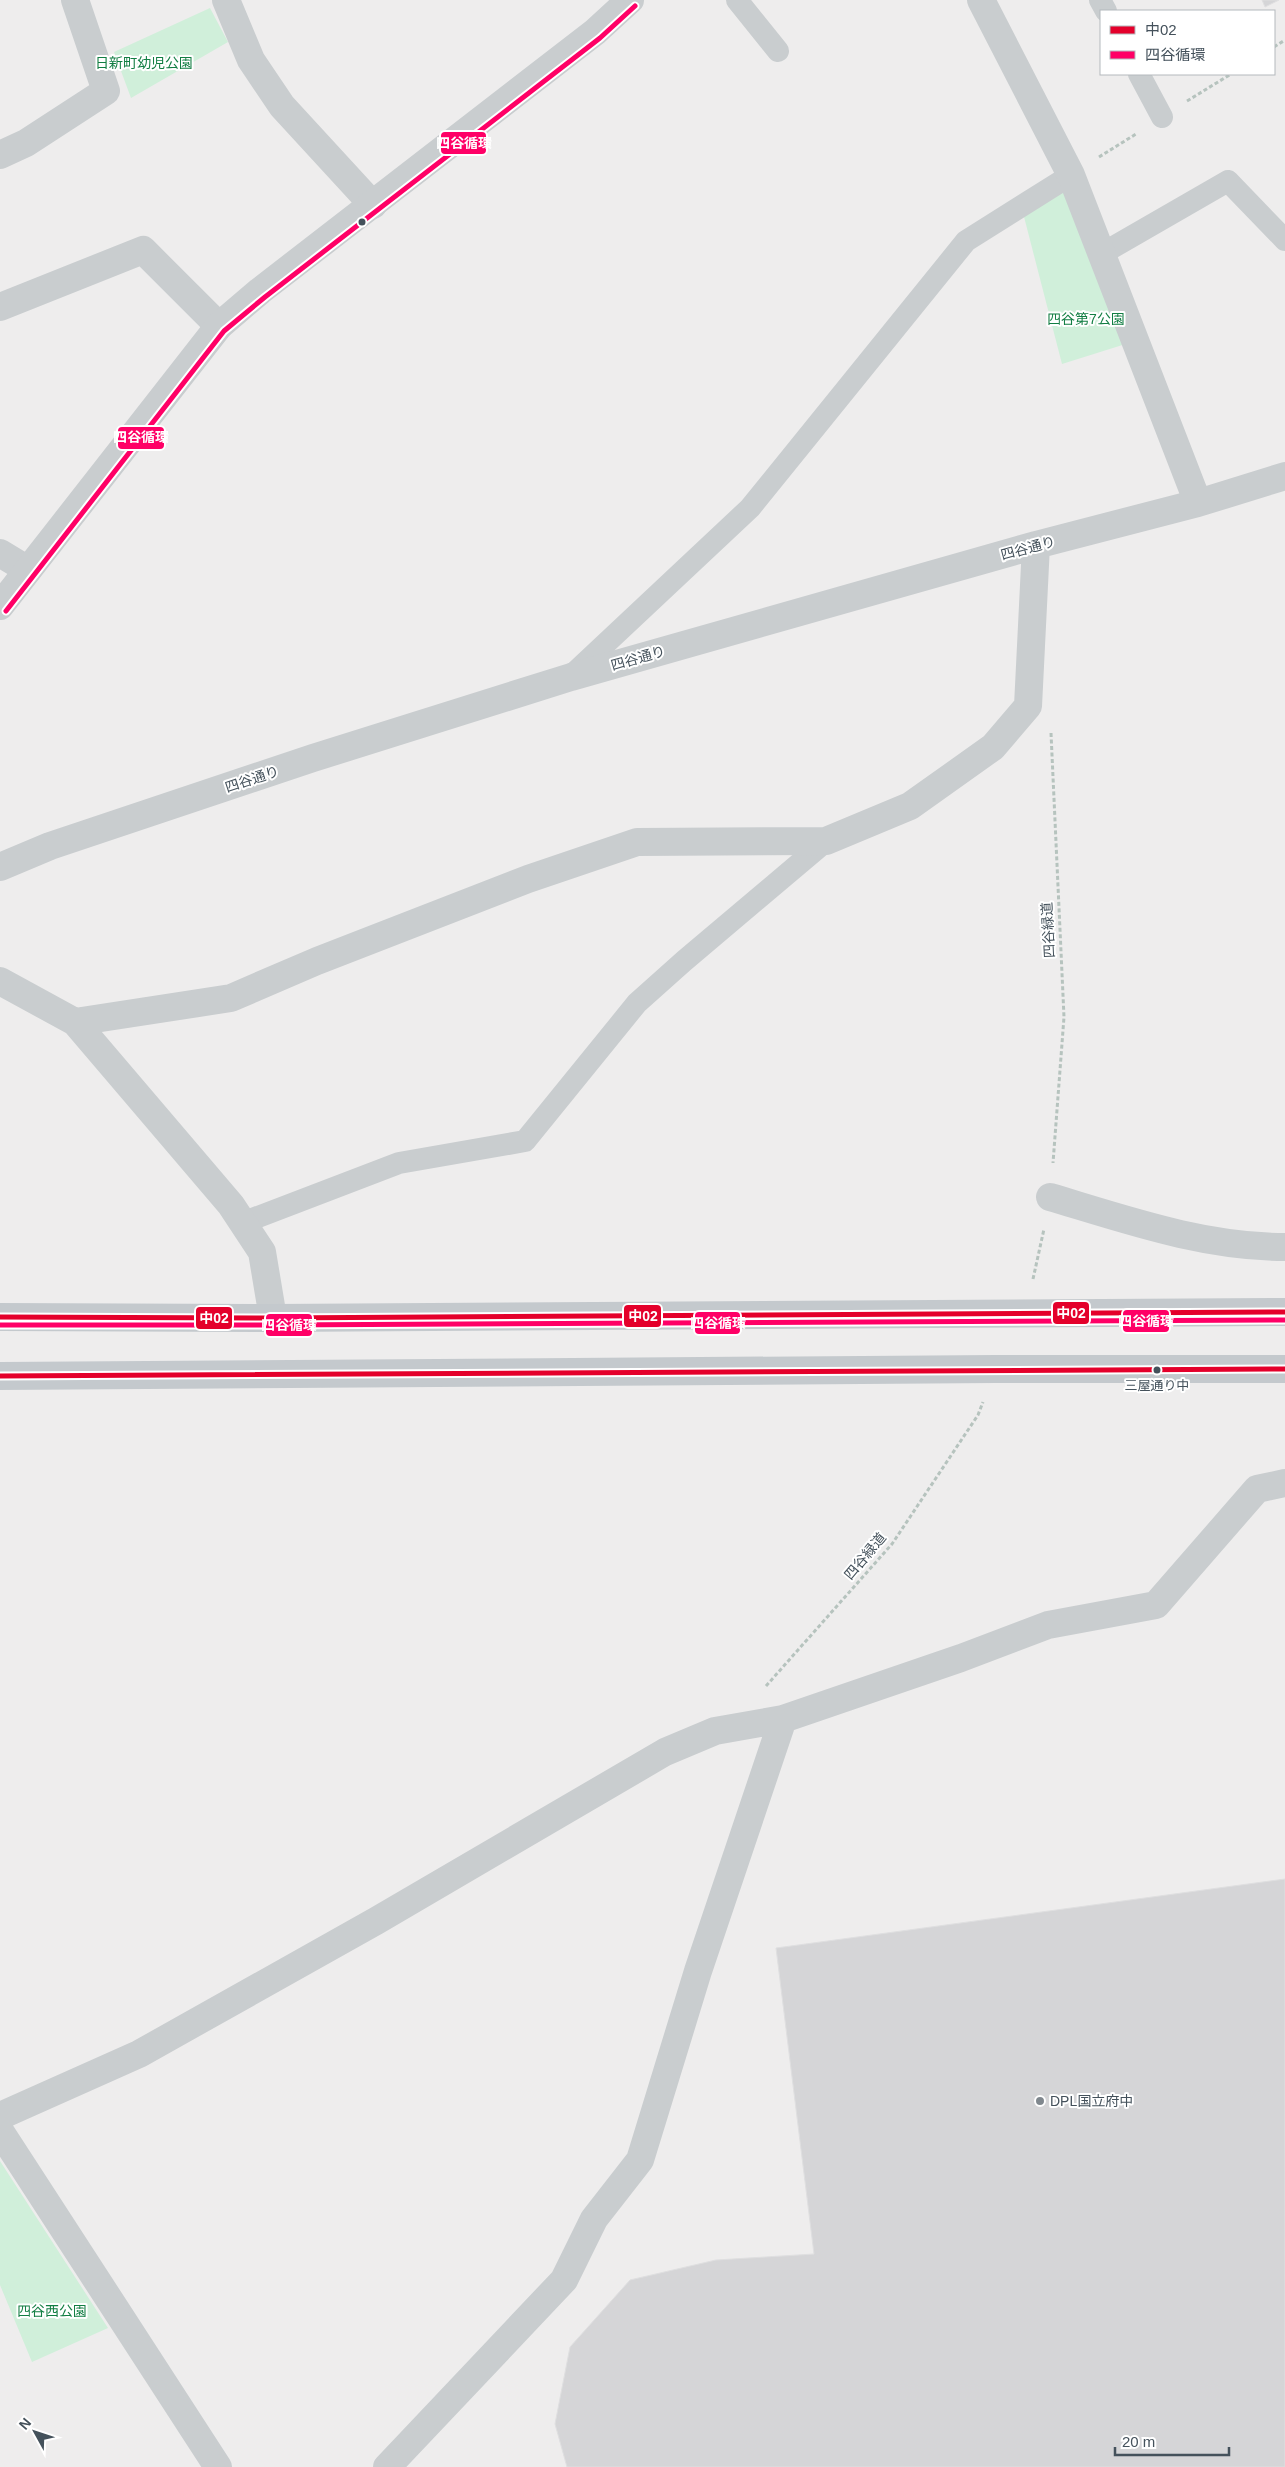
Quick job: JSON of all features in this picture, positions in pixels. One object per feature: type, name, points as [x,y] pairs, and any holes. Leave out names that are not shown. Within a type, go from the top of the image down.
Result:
[{"type":"main road","points":[[0,1317],[273,1318],[1025,1312],[1285,1312]]},
{"type":"main road","points":[[0,1376],[995,1369],[1285,1369]]},
{"type":"street","points":[[0,155],[26,143],[106,91],[75,0]]},
{"type":"street","points":[[226,0],[251,60],[282,106],[373,205]]},
{"type":"street","points":[[0,606],[219,326],[260,291],[595,32],[630,0]]},
{"type":"street","points":[[981,0],[1071,175],[1103,253],[1198,503]]},
{"type":"street","points":[[0,307],[143,250],[219,326]]},
{"type":"street","name":"四谷通り","points":[[0,867],[68,839],[571,677],[1036,545],[1198,503],[1285,476]]},
{"type":"street","points":[[75,1022],[231,998],[317,961],[528,879],[637,842],[826,841],[910,806],[993,747],[1028,706],[1036,545]]},
{"type":"street","points":[[0,552],[28,570]]},
{"type":"street","points":[[0,981],[75,1022],[231,1205],[262,1252],[273,1318]]},
{"type":"street","points":[[1050,1197],[1177,1235],[1257,1247],[1285,1247]]},
{"type":"street","points":[[0,2116],[147,2049],[376,1921],[665,1752],[715,1731],[783,1719],[962,1658],[1048,1625],[1156,1605],[1257,1489],[1285,1483]]},
{"type":"street","points":[[388,2467],[564,2280],[594,2219],[640,2160],[698,1971],[783,1719]]},
{"type":"street","points":[[0,2131],[218,2467]]},
{"type":"lane","points":[[738,0],[778,51]]},
{"type":"lane","points":[[1141,75],[1162,117]]},
{"type":"lane","points":[[571,677],[750,508],[966,241],[1071,175]]},
{"type":"lane","points":[[1103,253],[1228,181],[1285,240]]},
{"type":"lane","points":[[242,1223],[399,1163],[525,1141],[637,1004],[684,961],[826,841]]},
{"type":"path","name":"四谷緑道","points":[[1025,1312],[1050,1197],[1064,1017],[1051,731]]},
{"type":"path","name":"四谷緑道","points":[[762,1690],[892,1544],[978,1415],[995,1369]]},
{"type":"green space","name":"日新町幼児公園","points":[[210,8],[228,42],[131,98],[114,52]]},
{"type":"green space","name":"四谷第7公園","points":[[1071,181],[1132,342],[1062,364],[1022,209]]},
{"type":"green space","name":"四谷西公園","points":[[0,2161],[108,2328],[32,2362],[0,2285]]},
{"type":"building","points":[[1262,0],[1279,0],[1265,7]]},
{"type":"building","name":"DPL国立府中","points":[[1285,1879],[1285,2467],[567,2467],[555,2424],[570,2347],[630,2280],[716,2260],[814,2254],[776,1948]]},
{"type":"transit line","name":"四谷循環","points":[[6,611],[224,331],[265,297],[600,38],[635,6]]},
{"type":"transit line","name":"中02","points":[[0,1317],[273,1318],[1285,1312]]},
{"type":"transit line","name":"四谷循環","points":[[0,1325],[1285,1320]]},
{"type":"transit line","name":"中02","points":[[0,1376],[1285,1369]]},
{"type":"place","name":"三屋通り中","points":[[1157,1370]]},
{"type":"place","name":"DPL国立府中","points":[[1040,2101]]}]
